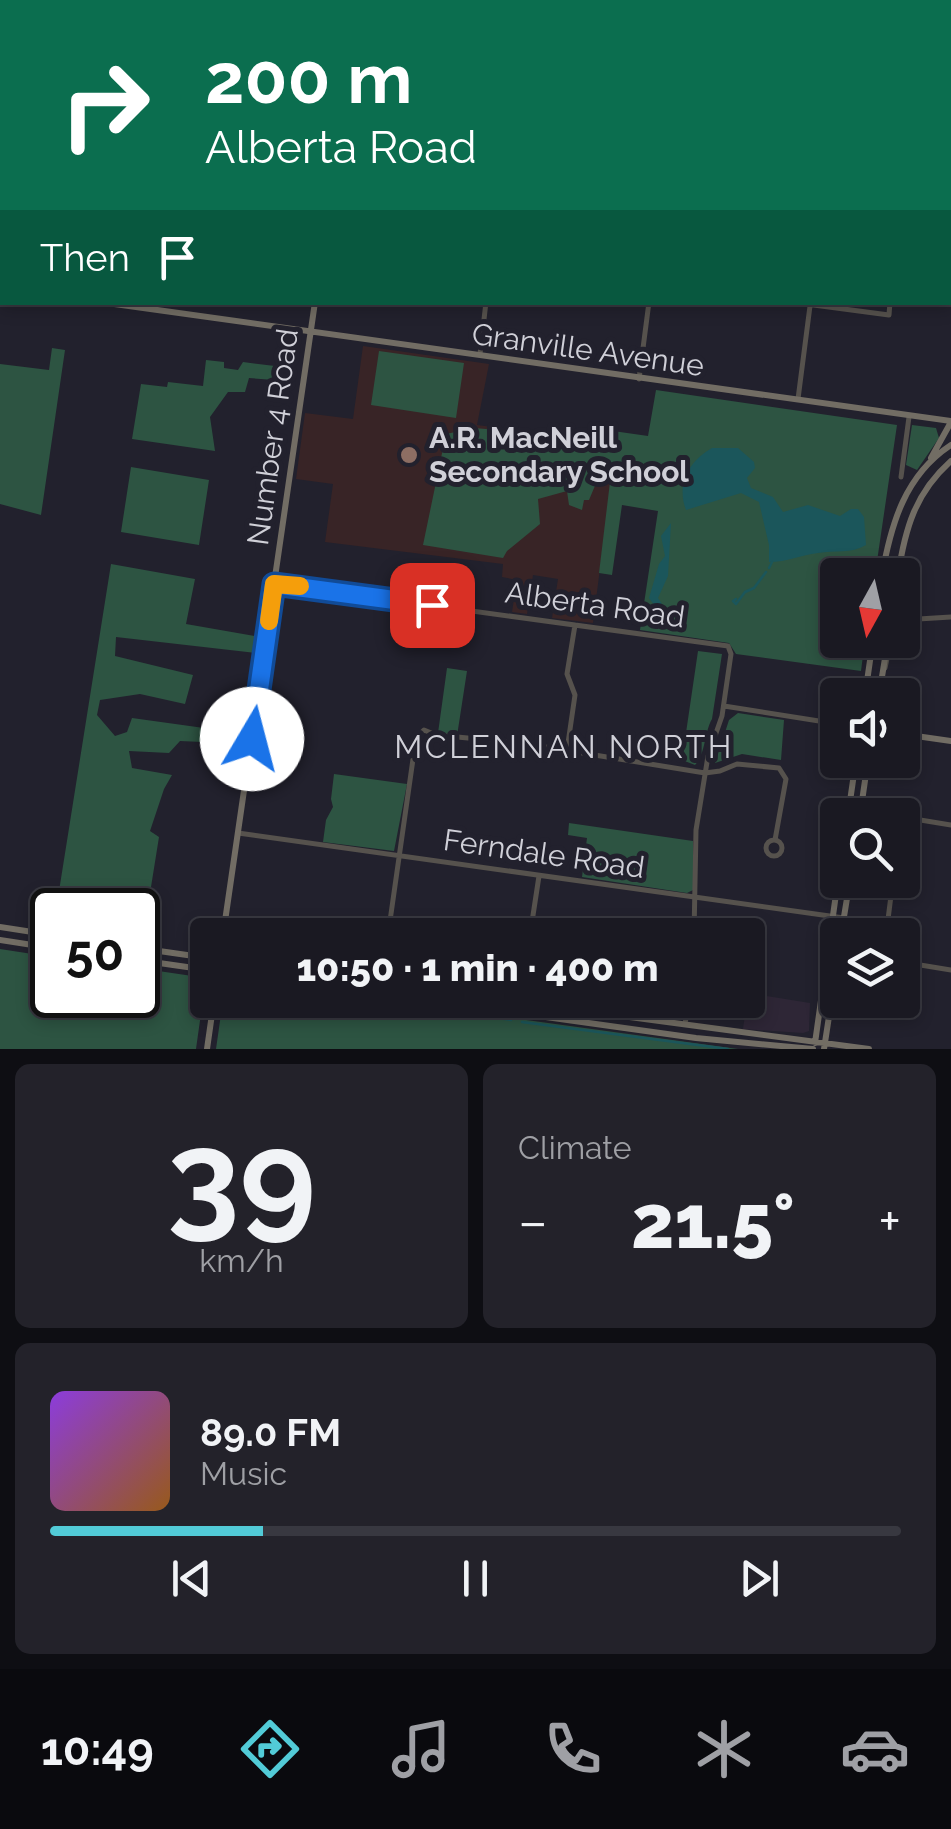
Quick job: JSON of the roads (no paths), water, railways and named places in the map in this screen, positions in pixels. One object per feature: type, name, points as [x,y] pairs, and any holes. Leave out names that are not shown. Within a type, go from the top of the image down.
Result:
[{"type":"main road","name":"Granville Avenue","points":[[120,305],[951,422]]},
{"type":"main road","name":"Number 4 Road","points":[[226,918],[316,305]]},
{"type":"main road","points":[[926,420],[939,426],[943,436]]},
{"type":"main road","points":[[885,558],[901,503],[951,422]]},
{"type":"main road","points":[[924,467],[951,446]]},
{"type":"main road","points":[[900,558],[913,509],[951,461]]},
{"type":"main road","points":[[920,737],[951,741]]},
{"type":"main road","points":[[818,1046],[836,898]]},
{"type":"main road","points":[[844,918],[847,898]]},
{"type":"main road","points":[[0,928],[30,932]]},
{"type":"main road","points":[[0,940],[30,945]]},
{"type":"main road","points":[[160,951],[190,955]]},
{"type":"main road","points":[[160,963],[190,967]]},
{"type":"main road","points":[[207,1049],[211,1018]]},
{"type":"main road","points":[[554,1018],[696,1038],[868,1049]]},
{"type":"main road","points":[[643,1018],[818,1046]]},
{"type":"main road","points":[[818,1046],[824,1018]]},
{"type":"street","points":[[480,357],[486,305]]},
{"type":"street","points":[[639,380],[649,305]]},
{"type":"street","points":[[797,402],[810,305]]},
{"type":"street","points":[[816,305],[888,316],[890,305]]},
{"type":"street","points":[[901,476],[909,417]]},
{"type":"street","name":"Alberta Road","points":[[274,584],[725,645],[730,648],[724,706]]},
{"type":"street","points":[[920,619],[951,617]]},
{"type":"street","points":[[567,750],[575,695],[567,674],[576,624]]},
{"type":"street","points":[[694,918],[696,830],[705,773],[724,706],[820,721]]},
{"type":"street","points":[[390,918],[419,733],[424,730],[705,773],[720,772],[737,764],[779,768],[784,773],[775,840]]},
{"type":"street","points":[[920,820],[951,826]]},
{"type":"street","name":"Ferndale Road","points":[[238,833],[844,918]]},
{"type":"street","points":[[533,918],[539,876]]},
{"type":"street","points":[[920,965],[951,970]]},
{"type":"street","points":[[686,1024],[687,1018]]},
{"type":"waterway","points":[[769,568],[772,562]]},
{"type":"waterway","points":[[736,599],[736,604],[766,572]]},
{"type":"waterway","points":[[497,1018],[511,1020]]},
{"type":"waterway","points":[[522,1022],[728,1049]]},
{"type":"place","name":"A.R. MacNeill Secondary School","points":[[409,455]]},
{"type":"district","name":"MCLENNAN NORTH","points":[[564,747]]}]
